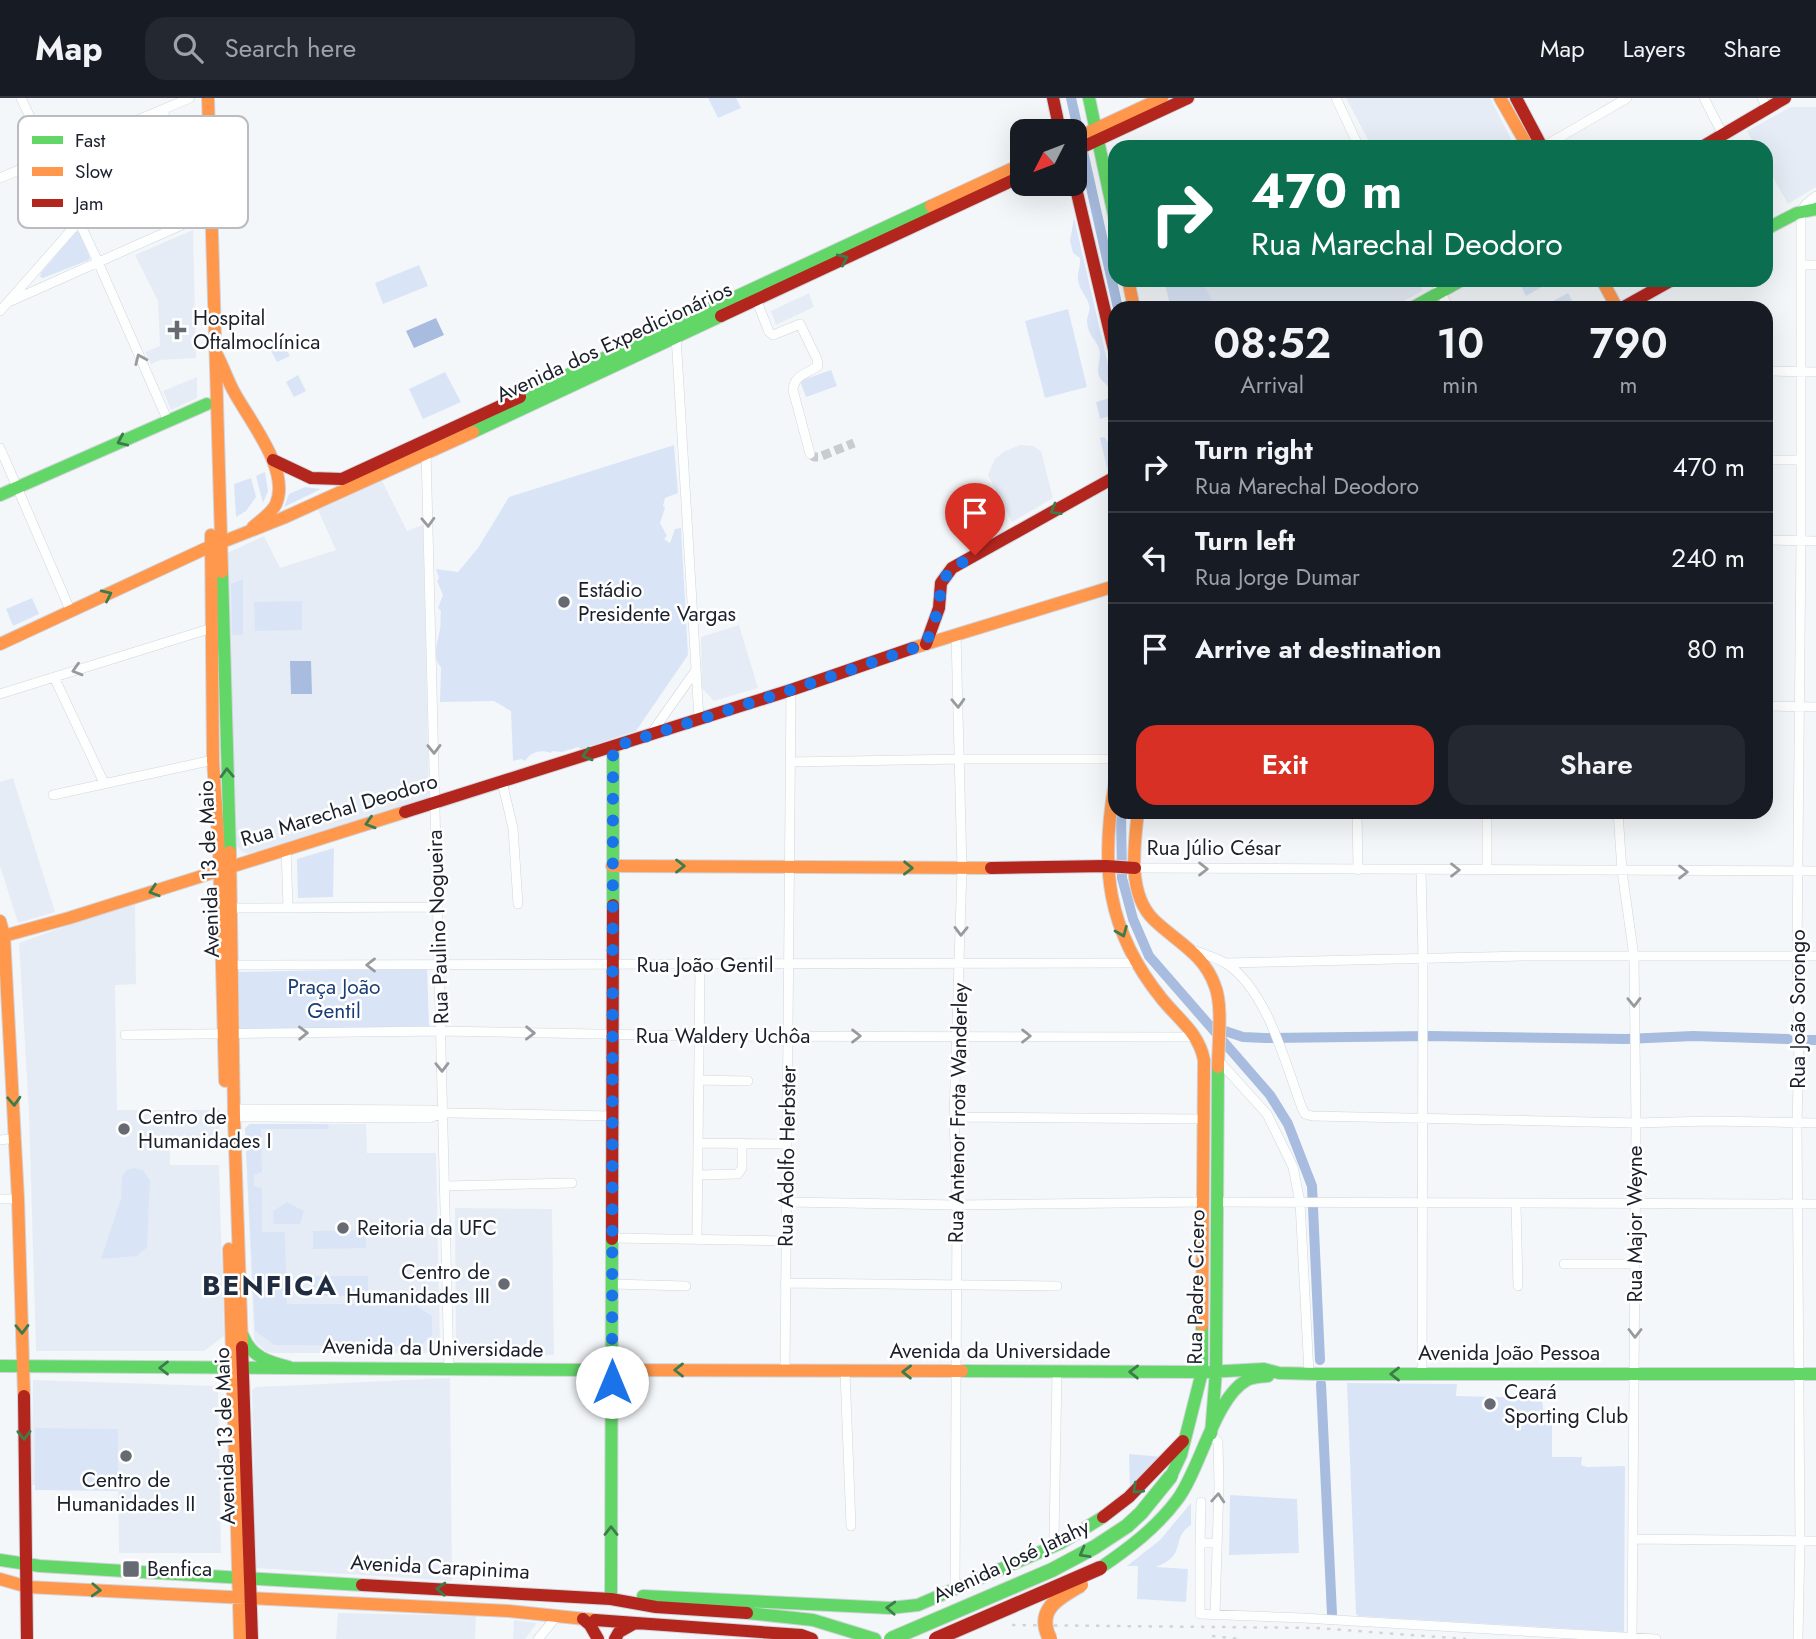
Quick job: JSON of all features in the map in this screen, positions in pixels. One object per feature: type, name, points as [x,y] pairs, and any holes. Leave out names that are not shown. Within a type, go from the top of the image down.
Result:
[{"type":"main road","name":"Avenida 13 de Maio","points":[[198,98],[198,116]]},
{"type":"main road","name":"Avenida 13 de Maio","points":[[208,98],[208,116]]},
{"type":"main road","points":[[1053,98],[1057,119]]},
{"type":"main road","points":[[1087,119],[1089,98]]},
{"type":"main road","points":[[1087,139],[1162,98]]},
{"type":"main road","points":[[1087,140],[1188,98]]},
{"type":"main road","points":[[1500,98],[1524,140]]},
{"type":"main road","points":[[1516,98],[1539,140]]},
{"type":"main road","points":[[1714,140],[1764,103],[1785,98]]},
{"type":"main road","points":[[1087,149],[1108,202]]},
{"type":"main road","name":"Avenida dos Expedicionários","points":[[273,460],[311,478],[342,478],[425,447],[756,299],[1010,169]]},
{"type":"main road","name":"Avenida dos Expedicionários","points":[[0,644],[247,532],[870,239],[1010,181]]},
{"type":"main road","points":[[1078,196],[1108,324]]},
{"type":"main road","points":[[1773,226],[1808,210]]},
{"type":"main road","name":"Avenida 13 de Maio","points":[[202,228],[212,401],[245,1578],[240,1639]]},
{"type":"main road","name":"Avenida 13 de Maio","points":[[212,228],[215,350],[212,401]]},
{"type":"main road","points":[[1420,301],[1436,287]]},
{"type":"main road","points":[[1632,301],[1659,287]]},
{"type":"main road","points":[[215,350],[233,390],[273,460],[279,480],[276,504],[247,532]]},
{"type":"main road","points":[[0,495],[233,390]]},
{"type":"main road","points":[[926,644],[939,608],[941,583],[952,568],[1108,481]]},
{"type":"main road","name":"Avenida 13 de Maio","points":[[216,544],[212,628],[213,760],[231,908],[229,1034],[242,1331],[238,1368]]},
{"type":"main road","name":"Rua Marechal Deodoro","points":[[2,931],[78,915],[1108,588]]},
{"type":"main road","points":[[939,608],[946,627],[956,635]]},
{"type":"main road","points":[[613,747],[612,1370],[615,1600],[629,1596],[904,1608],[918,1605],[1061,1543],[1100,1520],[1155,1472],[1184,1440]]},
{"type":"main road","points":[[1109,819],[1107,833],[1109,866],[1115,913],[1136,963],[1163,1001],[1196,1037]]},
{"type":"main road","name":"Rua Padre Cícero","points":[[1138,819],[1132,868],[1144,908],[1208,969],[1218,994],[1211,1202],[1210,1434]]},
{"type":"main road","name":"Rua Júlio César","points":[[612,866],[1132,868]]},
{"type":"main road","points":[[2,931],[16,1138],[27,1639]]},
{"type":"main road","name":"Rua Padre Cícero","points":[[1196,1037],[1203,1050],[1203,1119],[1211,1202]]},
{"type":"main road","points":[[242,1331],[245,1342],[255,1354],[289,1367]]},
{"type":"main road","name":"Avenida da Universidade","points":[[0,1366],[956,1373],[1209,1372]]},
{"type":"main road","name":"Avenida João Pessoa","points":[[1209,1372],[1264,1369],[1279,1373],[1816,1374]]},
{"type":"main road","name":"Rua Padre Cícero","points":[[1184,1440],[1209,1372]]},
{"type":"main road","name":"Avenida José Jatahy","points":[[936,1639],[1100,1568],[1150,1531],[1186,1488],[1229,1396],[1239,1385],[1254,1378],[1279,1373]]},
{"type":"main road","name":"Avenida José Jatahy","points":[[891,1639],[1052,1570],[1134,1520],[1171,1476],[1181,1455],[1184,1440]]},
{"type":"main road","name":"Avenida Carapinima","points":[[0,1560],[27,1565],[615,1600],[639,1605],[791,1616],[818,1621],[875,1639]]},
{"type":"main road","points":[[1050,1639],[1044,1628],[1047,1611],[1064,1594],[1091,1579],[1100,1568]]},
{"type":"main road","name":"Avenida Carapinima","points":[[0,1580],[27,1587],[509,1611],[806,1638]]},
{"type":"main road","name":"Avenida 13 de Maio","points":[[245,1598],[252,1639]]},
{"type":"main road","points":[[583,1619],[598,1639]]},
{"type":"main road","points":[[615,1639],[619,1632],[636,1623]]},
{"type":"street","points":[[21,98],[29,116]]},
{"type":"street","points":[[147,116],[190,98]]},
{"type":"street","points":[[1336,98],[1356,140]]},
{"type":"street","points":[[1553,140],[1610,102],[1627,98]]},
{"type":"street","points":[[1704,98],[1723,135]]},
{"type":"street","points":[[163,116],[166,108]]},
{"type":"street","points":[[0,178],[18,170]]},
{"type":"street","points":[[1808,210],[1805,204],[1816,196]]},
{"type":"street","name":"Rua João Sorongo","points":[[1798,1639],[1798,707],[1802,265],[1808,210]]},
{"type":"street","points":[[2,307],[74,228]]},
{"type":"street","points":[[81,228],[168,421]]},
{"type":"street","points":[[2,307],[174,228]]},
{"type":"street","points":[[1802,265],[1816,265]]},
{"type":"street","points":[[756,299],[769,332],[773,335],[781,333],[800,324],[817,359],[818,366],[793,382],[810,454]]},
{"type":"street","points":[[676,336],[699,719]]},
{"type":"street","points":[[1773,371],[1816,372]]},
{"type":"street","name":"Rua Paulino Nogueira","points":[[425,447],[449,1370]]},
{"type":"street","points":[[0,448],[71,612]]},
{"type":"street","points":[[1773,460],[1800,460]]},
{"type":"street","points":[[1773,540],[1816,541]]},
{"type":"street","points":[[0,694],[212,628]]},
{"type":"street","name":"Rua Antenor Frota Wanderley","points":[[955,1591],[957,1205],[954,1117],[962,869],[956,635]]},
{"type":"street","points":[[650,735],[696,670]]},
{"type":"street","points":[[54,677],[104,783]]},
{"type":"street","name":"Rua Adolfo Herbster","points":[[785,1371],[791,690]]},
{"type":"street","points":[[1773,706],[1816,707]]},
{"type":"street","points":[[53,795],[213,760]]},
{"type":"street","points":[[790,762],[1108,760]]},
{"type":"street","points":[[502,782],[513,828],[518,904]]},
{"type":"street","points":[[1357,819],[1358,870]]},
{"type":"street","points":[[1487,819],[1487,870]]},
{"type":"street","name":"Rua Major Weyne","points":[[1618,819],[1622,871],[1634,957],[1636,1123],[1632,1638]]},
{"type":"street","points":[[286,849],[288,907]]},
{"type":"street","name":"Rua Júlio César","points":[[1132,868],[1816,871]]},
{"type":"street","points":[[1421,870],[1422,1374]]},
{"type":"street","points":[[231,908],[437,907]]},
{"type":"street","points":[[1190,949],[1226,963],[1245,981],[1258,999],[1273,1031],[1305,1114],[1312,1116],[1636,1123],[1816,1123]]},
{"type":"street","points":[[1226,963],[1423,958],[1816,956]]},
{"type":"street","name":"Rua João Gentil","points":[[232,965],[1136,963]]},
{"type":"street","points":[[697,1239],[700,965]]},
{"type":"street","name":"Rua Waldery Uchôa","points":[[125,1035],[442,1031],[699,1036],[1196,1037]]},
{"type":"street","points":[[1218,1054],[1267,1114],[1289,1155],[1302,1202],[1309,1373]]},
{"type":"street","points":[[699,1080],[748,1081]]},
{"type":"street","points":[[234,1113],[432,1118],[443,1113],[612,1116]]},
{"type":"street","points":[[954,1117],[1203,1119]]},
{"type":"street","points":[[0,1140],[16,1138]]},
{"type":"street","points":[[698,1143],[786,1144]]},
{"type":"street","points":[[698,1175],[738,1174],[742,1168],[742,1143]]},
{"type":"street","points":[[445,1186],[572,1183]]},
{"type":"street","points":[[0,1199],[18,1199]]},
{"type":"street","points":[[787,1202],[957,1205],[1211,1202],[1421,1205],[1816,1204]]},
{"type":"street","points":[[1516,1203],[1518,1286]]},
{"type":"street","points":[[612,1238],[786,1241]]},
{"type":"street","points":[[1564,1264],[1635,1264]]},
{"type":"street","points":[[785,1283],[1057,1286]]},
{"type":"street","points":[[612,1284],[686,1286]]},
{"type":"street","points":[[1054,1539],[1057,1371]]},
{"type":"street","points":[[845,1372],[851,1527]]},
{"type":"street","name":"Rua Padre Cícero","points":[[1210,1434],[1218,1442],[1215,1615]]},
{"type":"street","points":[[1200,1502],[1200,1614],[1656,1639]]},
{"type":"street","points":[[1633,1539],[1816,1541]]},
{"type":"street","points":[[1200,1543],[1215,1543]]},
{"type":"street","points":[[538,1639],[557,1616]]},
{"type":"shaded area","points":[[1346,98],[1490,98],[1511,140],[1368,140]]},
{"type":"shaded area","points":[[1791,107],[1816,107],[1816,187],[1788,204],[1773,177],[1773,140],[1752,140],[1747,131]]},
{"type":"shaded area","points":[[193,230],[196,358],[160,360],[151,364],[145,352],[160,346],[158,301],[135,255]]},
{"type":"shaded area","points":[[1166,287],[1421,287],[1422,291],[1404,301],[1169,301]]},
{"type":"shaded area","points":[[809,293],[814,307],[776,325],[771,311]]},
{"type":"shaded area","points":[[197,377],[197,398],[171,410],[163,391]]},
{"type":"shaded area","points":[[1020,445],[1033,446],[1041,451],[1053,498],[1012,522],[988,475],[995,459],[1003,452]]},
{"type":"shaded area","points":[[382,481],[407,531],[423,525],[429,795],[426,799],[248,854],[242,852],[236,845],[227,553],[264,536],[280,568],[336,550],[318,510]]},
{"type":"shaded area","points":[[739,625],[758,688],[714,701],[702,688],[701,637]]},
{"type":"shaded area","points":[[13,778],[55,912],[18,923],[0,866],[0,782]]},
{"type":"shaded area","name":"Centro de Humanidades I","points":[[135,901],[136,984],[115,985],[117,1110],[220,1110],[219,1146],[170,1146],[170,1165],[219,1165],[224,1336],[204,1351],[36,1351],[29,1112],[19,943]]},
{"type":"shaded area","name":"Reitoria da UFC","points":[[250,1124],[366,1124],[367,1153],[436,1153],[440,1343],[436,1349],[426,1353],[273,1353],[267,1352],[256,1343],[245,1128]]},
{"type":"shaded area","name":"Centro de Humanidades III","points":[[455,1208],[552,1209],[554,1355],[456,1355]]},
{"type":"shaded area","points":[[450,1378],[452,1581],[256,1568],[252,1390],[256,1387]]},
{"type":"shaded area","name":"Centro de Humanidades II","points":[[33,1380],[218,1386],[221,1553],[119,1553],[118,1487],[32,1485]]},
{"type":"shaded area","points":[[338,1613],[476,1616],[475,1639],[336,1639]]},
{"type":"shaded area","points":[[514,1620],[537,1623],[525,1639],[513,1639]]},
{"type":"green space","points":[[708,98],[736,98],[741,108],[718,118]]},
{"type":"green space","points":[[1074,218],[1108,364],[1108,386],[1098,374],[1100,350],[1088,329],[1089,307],[1078,280],[1080,258],[1073,253],[1070,241]]},
{"type":"green space","points":[[76,232],[79,232],[89,260],[40,277],[41,273]]},
{"type":"green space","points":[[419,265],[428,286],[383,304],[375,283]]},
{"type":"green space","points":[[1166,287],[1205,287],[1212,301],[1169,301]]},
{"type":"green space","points":[[1522,287],[1542,287],[1526,296]]},
{"type":"green space","points":[[1568,293],[1572,301],[1553,301]]},
{"type":"green space","points":[[1068,309],[1087,387],[1045,398],[1025,321]]},
{"type":"green space","points":[[281,340],[290,356],[277,362],[269,347]]},
{"type":"green space","points":[[831,370],[837,386],[806,397],[800,381]]},
{"type":"green space","points":[[445,372],[461,402],[423,419],[409,389]]},
{"type":"green space","points":[[298,375],[306,391],[294,397],[286,382]]},
{"type":"green space","points":[[1108,399],[1108,417],[1100,419],[1096,402]]},
{"type":"green space","points":[[1104,437],[1108,442],[1107,468],[1100,438]]},
{"type":"green space","name":"Estádio Presidente Vargas","points":[[674,445],[678,493],[665,498],[660,523],[667,536],[664,539],[670,543],[675,529],[681,528],[688,655],[636,731],[581,749],[578,747],[551,753],[540,751],[530,755],[525,761],[513,761],[511,711],[494,701],[440,702],[441,668],[436,658],[436,648],[441,611],[438,608],[443,595],[437,581],[439,578],[436,569],[458,572],[478,548],[509,497]]},
{"type":"green space","points":[[265,472],[268,491],[263,503],[256,476]]},
{"type":"green space","points":[[251,478],[256,497],[246,511],[236,517],[234,484]]},
{"type":"green space","points":[[305,487],[321,489],[284,507],[289,494]]},
{"type":"green space","points":[[243,579],[243,635],[232,635],[231,584]]},
{"type":"green space","points":[[32,598],[39,614],[13,626],[6,609]]},
{"type":"green space","points":[[302,601],[302,630],[255,631],[254,602]]},
{"type":"green space","points":[[334,848],[333,897],[298,898],[297,859]]},
{"type":"green space","name":"Praça João Gentil","points":[[427,968],[429,1026],[240,1030],[238,972]]},
{"type":"green space","points":[[250,1124],[328,1124],[329,1129],[261,1129],[262,1172],[254,1175],[254,1186],[262,1188],[262,1232],[285,1234],[287,1304],[414,1304],[432,1316],[432,1335],[420,1346],[274,1345],[255,1331],[245,1128]]},
{"type":"green space","points":[[128,1169],[143,1170],[150,1181],[147,1247],[137,1256],[101,1259],[121,1199],[122,1176]]},
{"type":"green space","points":[[287,1202],[304,1211],[300,1224],[274,1224],[273,1211]]},
{"type":"green space","points":[[366,1230],[366,1248],[313,1249],[313,1231]]},
{"type":"green space","points":[[313,1276],[368,1276],[368,1296],[313,1296]]},
{"type":"green space","points":[[1347,1383],[1457,1384],[1456,1396],[1542,1398],[1544,1420],[1552,1420],[1552,1457],[1582,1457],[1581,1465],[1587,1467],[1625,1466],[1624,1632],[1358,1616]]},
{"type":"green space","points":[[35,1428],[118,1429],[118,1491],[35,1490]]},
{"type":"green space","points":[[1129,1454],[1163,1457],[1130,1493]]},
{"type":"green space","points":[[1230,1495],[1297,1499],[1299,1553],[1229,1555]]},
{"type":"green space","points":[[1191,1503],[1191,1525],[1181,1536],[1172,1557],[1156,1567],[1188,1569],[1186,1602],[1137,1599],[1138,1566],[1127,1566],[1160,1540]]},
{"type":"water","points":[[436,318],[444,335],[414,348],[406,331]]},
{"type":"water","points":[[290,661],[311,661],[312,694],[291,694]]},
{"type":"waterway","points":[[1071,98],[1108,263]]},
{"type":"waterway","points":[[1113,287],[1116,301]]},
{"type":"waterway","points":[[1121,819],[1122,878],[1133,919],[1149,956],[1270,1095],[1288,1124],[1312,1186],[1320,1360]]},
{"type":"waterway","points":[[1213,1027],[1243,1037],[1265,1038],[1430,1036],[1626,1039],[1693,1036],[1788,1039]]},
{"type":"waterway","points":[[1807,1040],[1816,1040]]},
{"type":"waterway","points":[[1321,1384],[1332,1614]]},
{"type":"tunnel","points":[[810,454],[819,457],[854,443]]},
{"type":"railway","points":[[1012,1625],[1316,1628],[1466,1639]]},
{"type":"railway","points":[[1212,1636],[1240,1639]]},
{"type":"traffic: fast","points":[[1089,98],[1108,187]]},
{"type":"traffic: fast","points":[[520,397],[931,206]]},
{"type":"traffic: fast","points":[[1773,225],[1797,213],[1816,209]]},
{"type":"traffic: fast","points":[[1424,301],[1450,287]]},
{"type":"traffic: fast","points":[[473,432],[721,316]]},
{"type":"traffic: fast","points":[[0,495],[207,404]]},
{"type":"traffic: fast","points":[[222,572],[230,852]]},
{"type":"traffic: fast","points":[[613,747],[613,905]]},
{"type":"traffic: fast","points":[[1211,1434],[1216,1371],[1218,1067]]},
{"type":"traffic: fast","points":[[611,1599],[612,1239]]},
{"type":"traffic: fast","points":[[1171,1476],[1181,1455],[1202,1372],[1202,1325]]},
{"type":"traffic: fast","points":[[243,1336],[256,1354],[268,1361],[289,1367]]},
{"type":"traffic: fast","points":[[0,1366],[593,1370]]},
{"type":"traffic: fast","points":[[1207,1372],[1264,1369],[1279,1373],[1318,1374],[1816,1374]]},
{"type":"traffic: fast","points":[[962,1371],[1202,1372]]},
{"type":"traffic: fast","points":[[1100,1568],[1141,1537],[1177,1500],[1217,1418],[1236,1389],[1249,1379],[1268,1376]]},
{"type":"traffic: fast","points":[[891,1639],[1052,1570],[1095,1547],[1127,1526],[1141,1513],[1171,1476]]},
{"type":"traffic: fast","points":[[643,1596],[890,1608],[918,1605],[1061,1543],[1103,1517]]},
{"type":"traffic: fast","points":[[0,1560],[40,1566],[362,1585]]},
{"type":"traffic: fast","points":[[747,1613],[813,1620],[875,1639]]},
{"type":"traffic: slow","points":[[208,98],[209,116]]},
{"type":"traffic: slow","points":[[1087,133],[1162,98]]},
{"type":"traffic: slow","points":[[1500,98],[1524,140]]},
{"type":"traffic: slow","points":[[931,206],[1010,170]]},
{"type":"traffic: slow","points":[[212,228],[222,572]]},
{"type":"traffic: slow","points":[[1130,287],[1132,301]]},
{"type":"traffic: slow","points":[[1606,287],[1613,301]]},
{"type":"traffic: slow","points":[[217,355],[233,390],[266,445],[278,476],[276,504],[253,527]]},
{"type":"traffic: slow","points":[[212,546],[283,518],[473,432]]},
{"type":"traffic: slow","points":[[211,535],[213,760],[219,852],[225,1081]]},
{"type":"traffic: slow","points":[[0,644],[211,546]]},
{"type":"traffic: slow","points":[[913,648],[1108,588]]},
{"type":"traffic: slow","points":[[0,937],[69,918],[405,812]]},
{"type":"traffic: slow","points":[[1110,819],[1108,842],[1112,896],[1129,948],[1162,999],[1193,1034],[1204,1060],[1202,1325]]},
{"type":"traffic: slow","points":[[1137,819],[1134,869],[1145,909],[1197,957],[1215,986],[1220,1025],[1218,1067]]},
{"type":"traffic: slow","points":[[230,852],[234,1117],[242,1347]]},
{"type":"traffic: slow","points":[[612,866],[991,868]]},
{"type":"traffic: slow","points":[[0,921],[4,935],[18,1199],[24,1396]]},
{"type":"traffic: slow","points":[[229,1249],[240,1639]]},
{"type":"traffic: slow","points":[[593,1370],[962,1371]]},
{"type":"traffic: slow","points":[[0,1579],[28,1587],[509,1611],[595,1620]]},
{"type":"traffic: slow","points":[[1050,1639],[1045,1620],[1051,1606],[1081,1585]]},
{"type":"traffic: jam","points":[[1053,98],[1057,119]]},
{"type":"traffic: jam","points":[[1087,145],[1188,98]]},
{"type":"traffic: jam","points":[[1516,98],[1538,140]]},
{"type":"traffic: jam","points":[[1714,140],[1785,98]]},
{"type":"traffic: jam","points":[[721,316],[1010,182]]},
{"type":"traffic: jam","points":[[1078,196],[1108,324]]},
{"type":"traffic: jam","points":[[1634,301],[1660,287]]},
{"type":"traffic: jam","points":[[273,460],[311,478],[342,479],[520,397]]},
{"type":"traffic: jam","points":[[926,644],[939,608],[941,583],[952,568],[1108,481]]},
{"type":"traffic: jam","points":[[405,812],[791,690],[913,648]]},
{"type":"traffic: jam","points":[[991,868],[1135,868]]},
{"type":"traffic: jam","points":[[612,1239],[613,905]]},
{"type":"traffic: jam","points":[[242,1347],[252,1639]]},
{"type":"traffic: jam","points":[[24,1396],[27,1639]]},
{"type":"traffic: jam","points":[[1103,1517],[1129,1497],[1183,1441]]},
{"type":"traffic: jam","points":[[936,1639],[1100,1568]]},
{"type":"traffic: jam","points":[[362,1585],[611,1599],[656,1607],[747,1613]]},
{"type":"traffic: jam","points":[[583,1619],[598,1639]]},
{"type":"traffic: jam","points":[[595,1620],[801,1635],[812,1639]]},
{"type":"traffic: jam","points":[[615,1639],[619,1632],[635,1623]]},
{"type":"place","name":"Hospital Oftalmoclínica","points":[[177,330]]},
{"type":"place","name":"Estádio Presidente Vargas","points":[[564,602]]},
{"type":"place","name":"Centro de Humanidades I","points":[[124,1129]]},
{"type":"place","name":"Reitoria da UFC","points":[[343,1228]]},
{"type":"place","name":"Centro de Humanidades III","points":[[504,1284]]},
{"type":"place","name":"Ceará Sporting Club","points":[[1490,1404]]},
{"type":"place","name":"Centro de Humanidades II","points":[[126,1456]]},
{"type":"place","name":"Benfica","points":[[131,1569]]},
{"type":"district","name":"BENFICA","points":[[270,1285]]},
{"type":"route","points":[[612,1382],[613,747],[926,644],[939,608],[941,583],[952,568],[975,555]]}]
